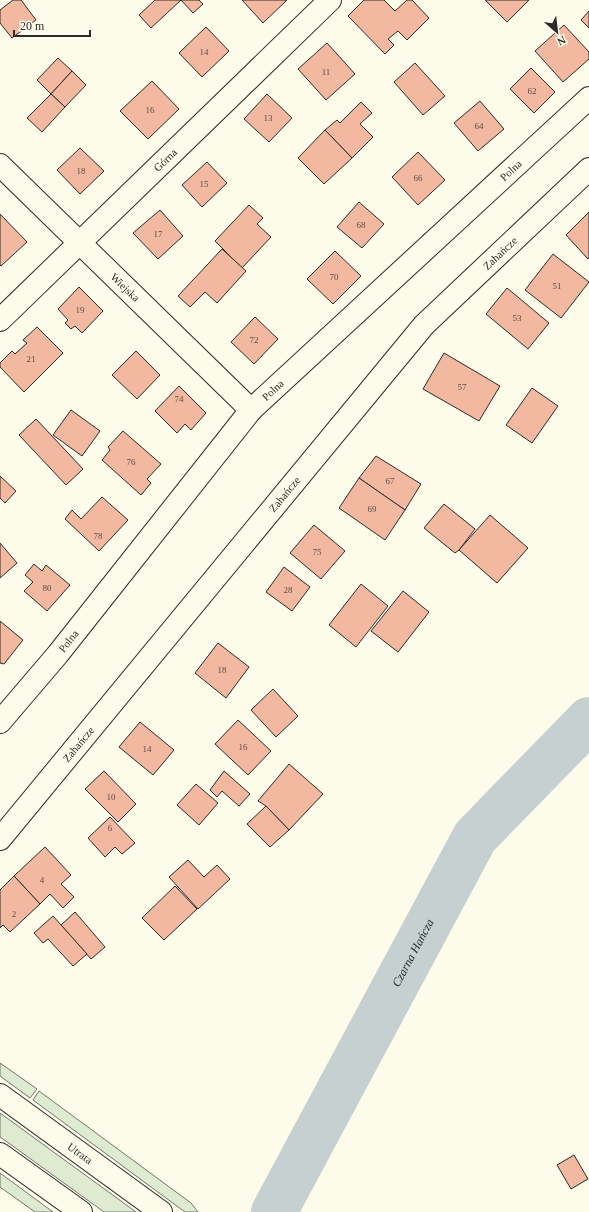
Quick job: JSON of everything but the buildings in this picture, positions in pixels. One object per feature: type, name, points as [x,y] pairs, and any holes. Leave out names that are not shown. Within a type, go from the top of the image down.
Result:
[{"type":"street","name":"Górna","points":[[0,320],[330,0]]},
{"type":"street","name":"Polna","points":[[0,722],[58,654],[251,410],[589,98]]},
{"type":"street","name":"Wiejska","points":[[0,165],[78,243],[251,410]]},
{"type":"street","name":"Zahańcze","points":[[0,839],[424,325],[589,168]]},
{"type":"street","name":"Utrata","points":[[0,1095],[161,1212]]},
{"type":"street","points":[[0,1154],[81,1212]]},
{"type":"green space","points":[[0,1063],[37,1089],[30,1098],[0,1076]]},
{"type":"green space","points":[[39,1091],[191,1203],[198,1212],[185,1212],[33,1100]]},
{"type":"green space","points":[[0,1113],[136,1212],[104,1212],[0,1137]]},
{"type":"green space","points":[[0,1173],[53,1212],[35,1212],[0,1187]]},
{"type":"waterway","name":"Czarna Hańcza","points":[[274,1212],[475,837],[589,720]]}]
